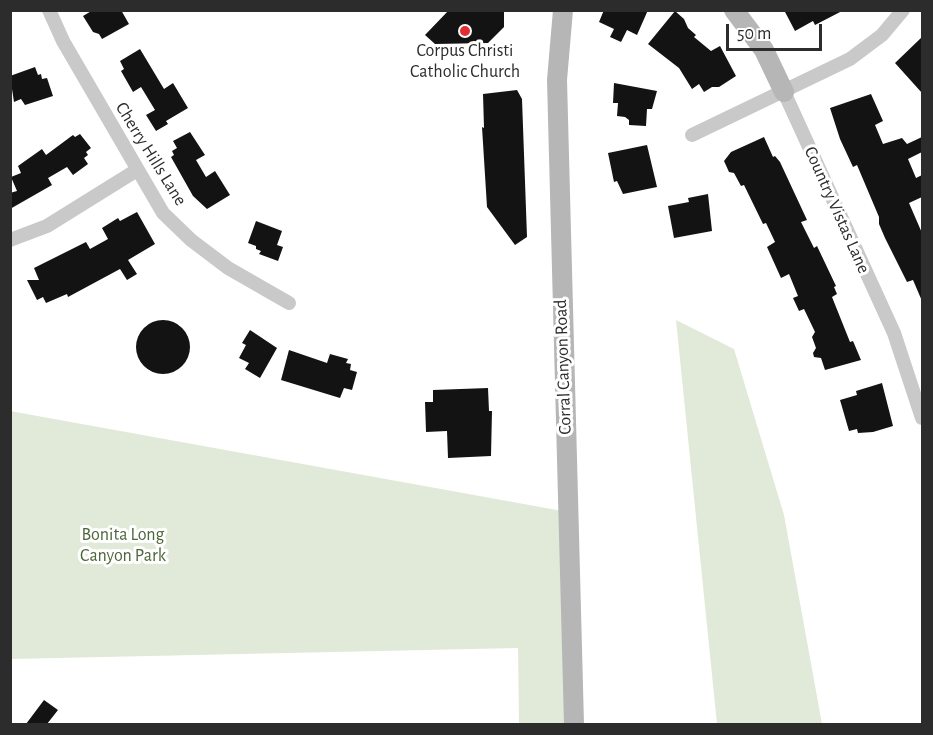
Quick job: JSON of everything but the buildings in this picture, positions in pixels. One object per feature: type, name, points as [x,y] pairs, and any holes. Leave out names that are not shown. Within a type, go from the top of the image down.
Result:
[{"type":"main road","name":"Corral Canyon Road","points":[[563,10],[557,80],[574,724]]},
{"type":"main road","name":"Country Vistas Lane","points":[[734,10],[764,50],[784,92]]},
{"type":"street","name":"Cherry Hills Lane","points":[[49,10],[63,41],[163,213],[191,240],[228,268],[289,303]]},
{"type":"street","points":[[692,135],[850,59],[882,35],[903,10]]},
{"type":"street","name":"Country Vistas Lane","points":[[784,92],[894,333],[922,418]]},
{"type":"street","points":[[10,240],[47,226],[137,170]]},
{"type":"green space","points":[[676,320],[734,349],[784,515],[822,724],[717,724]]},
{"type":"green space","name":"Bonita Long Canyon Park","points":[[10,411],[568,512],[574,724],[519,724],[518,648],[11,659]]},
{"type":"place","name":"Corpus Christi Catholic Church","points":[[465,31]]}]
